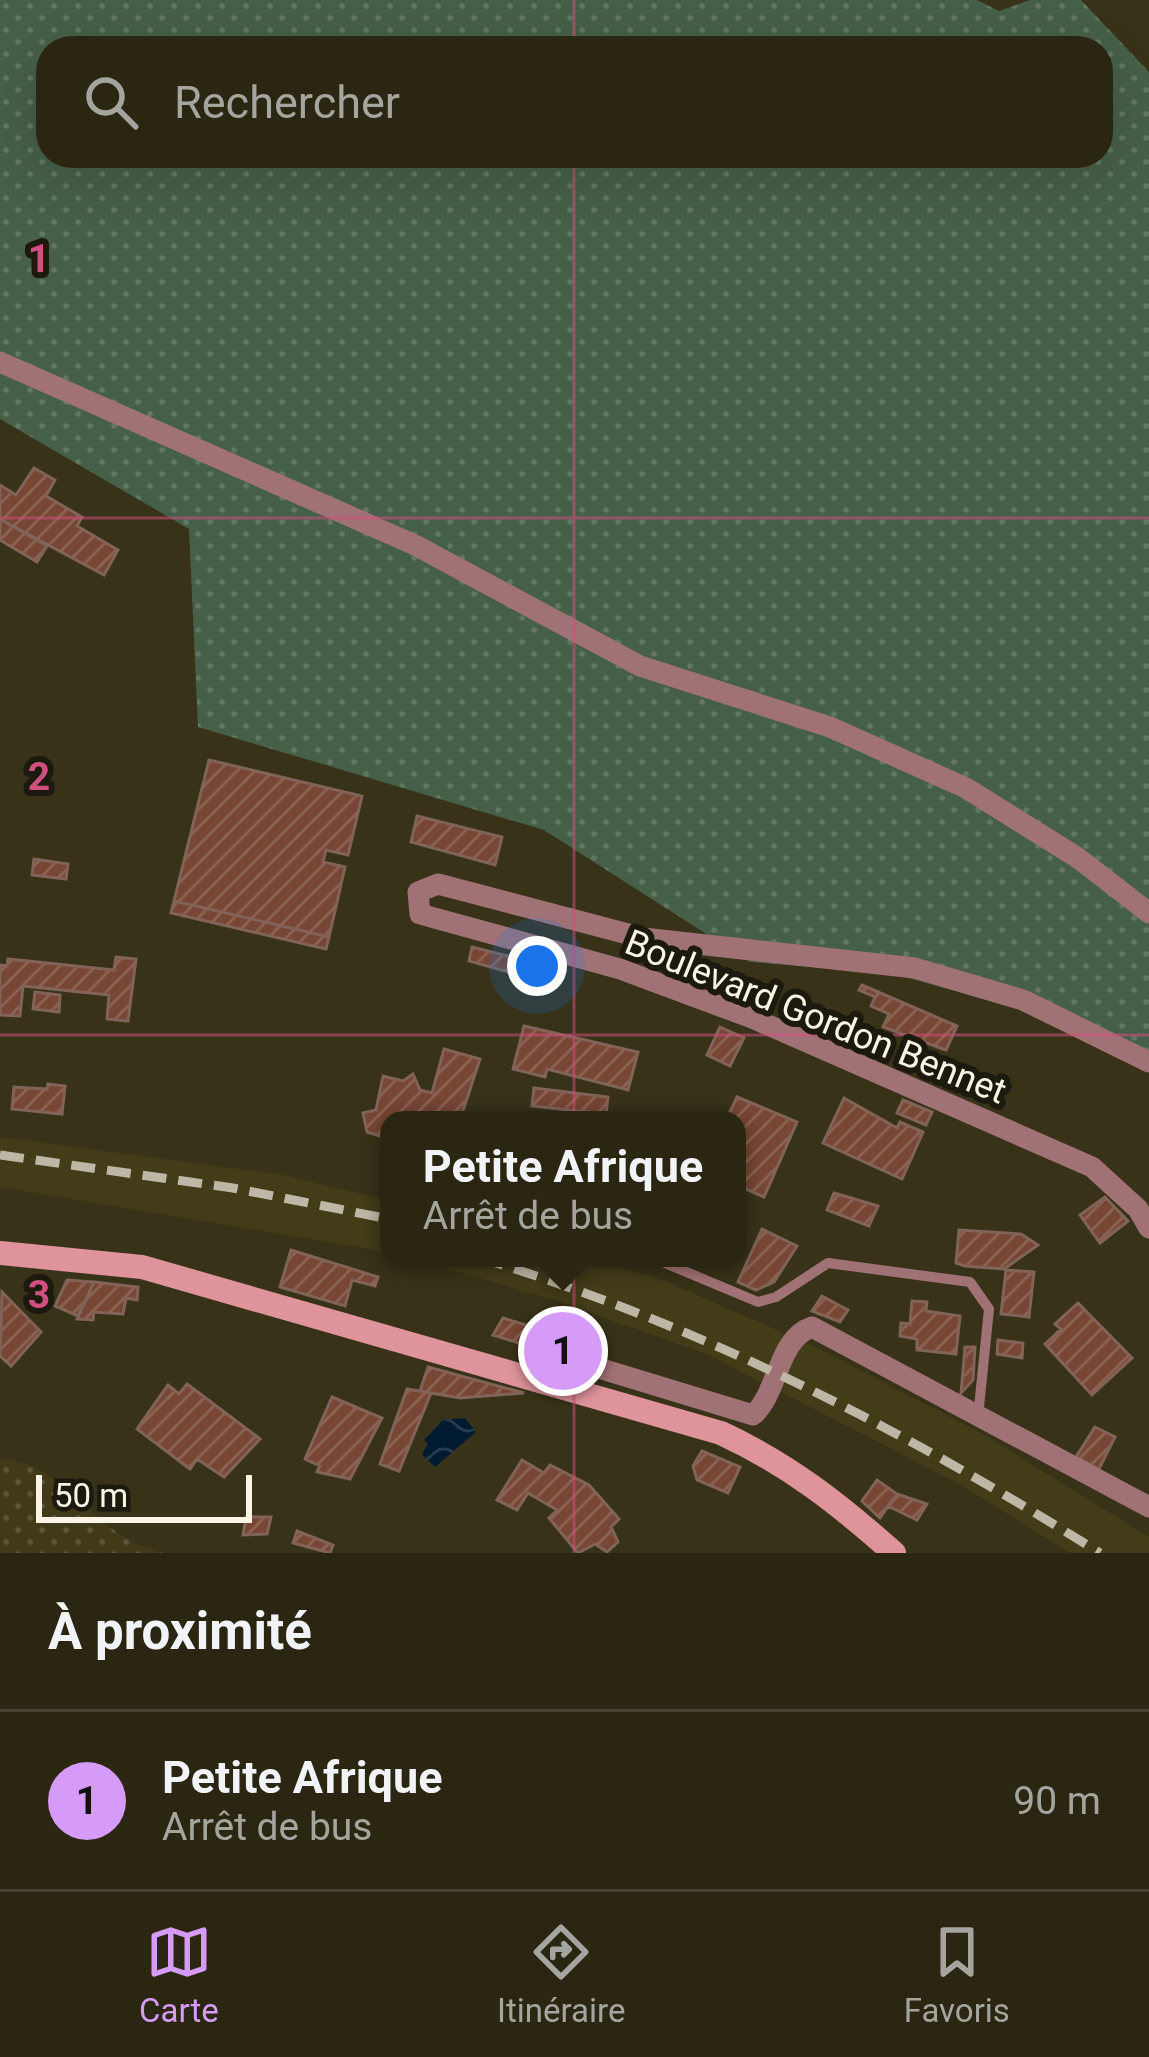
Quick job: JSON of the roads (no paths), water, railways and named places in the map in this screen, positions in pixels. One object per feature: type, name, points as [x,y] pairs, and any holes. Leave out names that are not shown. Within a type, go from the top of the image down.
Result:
[{"type":"main road","points":[[0,1252],[142,1267],[721,1433],[776,1459],[834,1499],[895,1553]]},
{"type":"street","points":[[0,362],[415,544],[640,666],[830,727],[966,788],[1078,858],[1149,913]]},
{"type":"street","name":"Boulevard Gordon Bennet","points":[[1149,1062],[1023,1000],[915,968],[643,938],[438,884],[418,892],[420,914],[450,926],[620,969],[730,1010],[1092,1167],[1138,1209],[1149,1228]]},
{"type":"street","points":[[573,1387],[592,1366],[753,1415],[793,1340],[812,1327],[1149,1507]]},
{"type":"lane","points":[[674,1267],[758,1302],[776,1297],[828,1263],[970,1282],[989,1309],[979,1417]]},
{"type":"water","points":[[465,1418],[476,1432],[435,1467],[422,1454],[428,1444],[424,1440],[443,1420]]},
{"type":"railway","points":[[0,1155],[233,1188],[380,1217]]},
{"type":"railway","points":[[508,1267],[643,1315],[800,1384],[951,1464],[1100,1553]]},
{"type":"place","name":"Petite Afrique","points":[[563,1351]]}]
